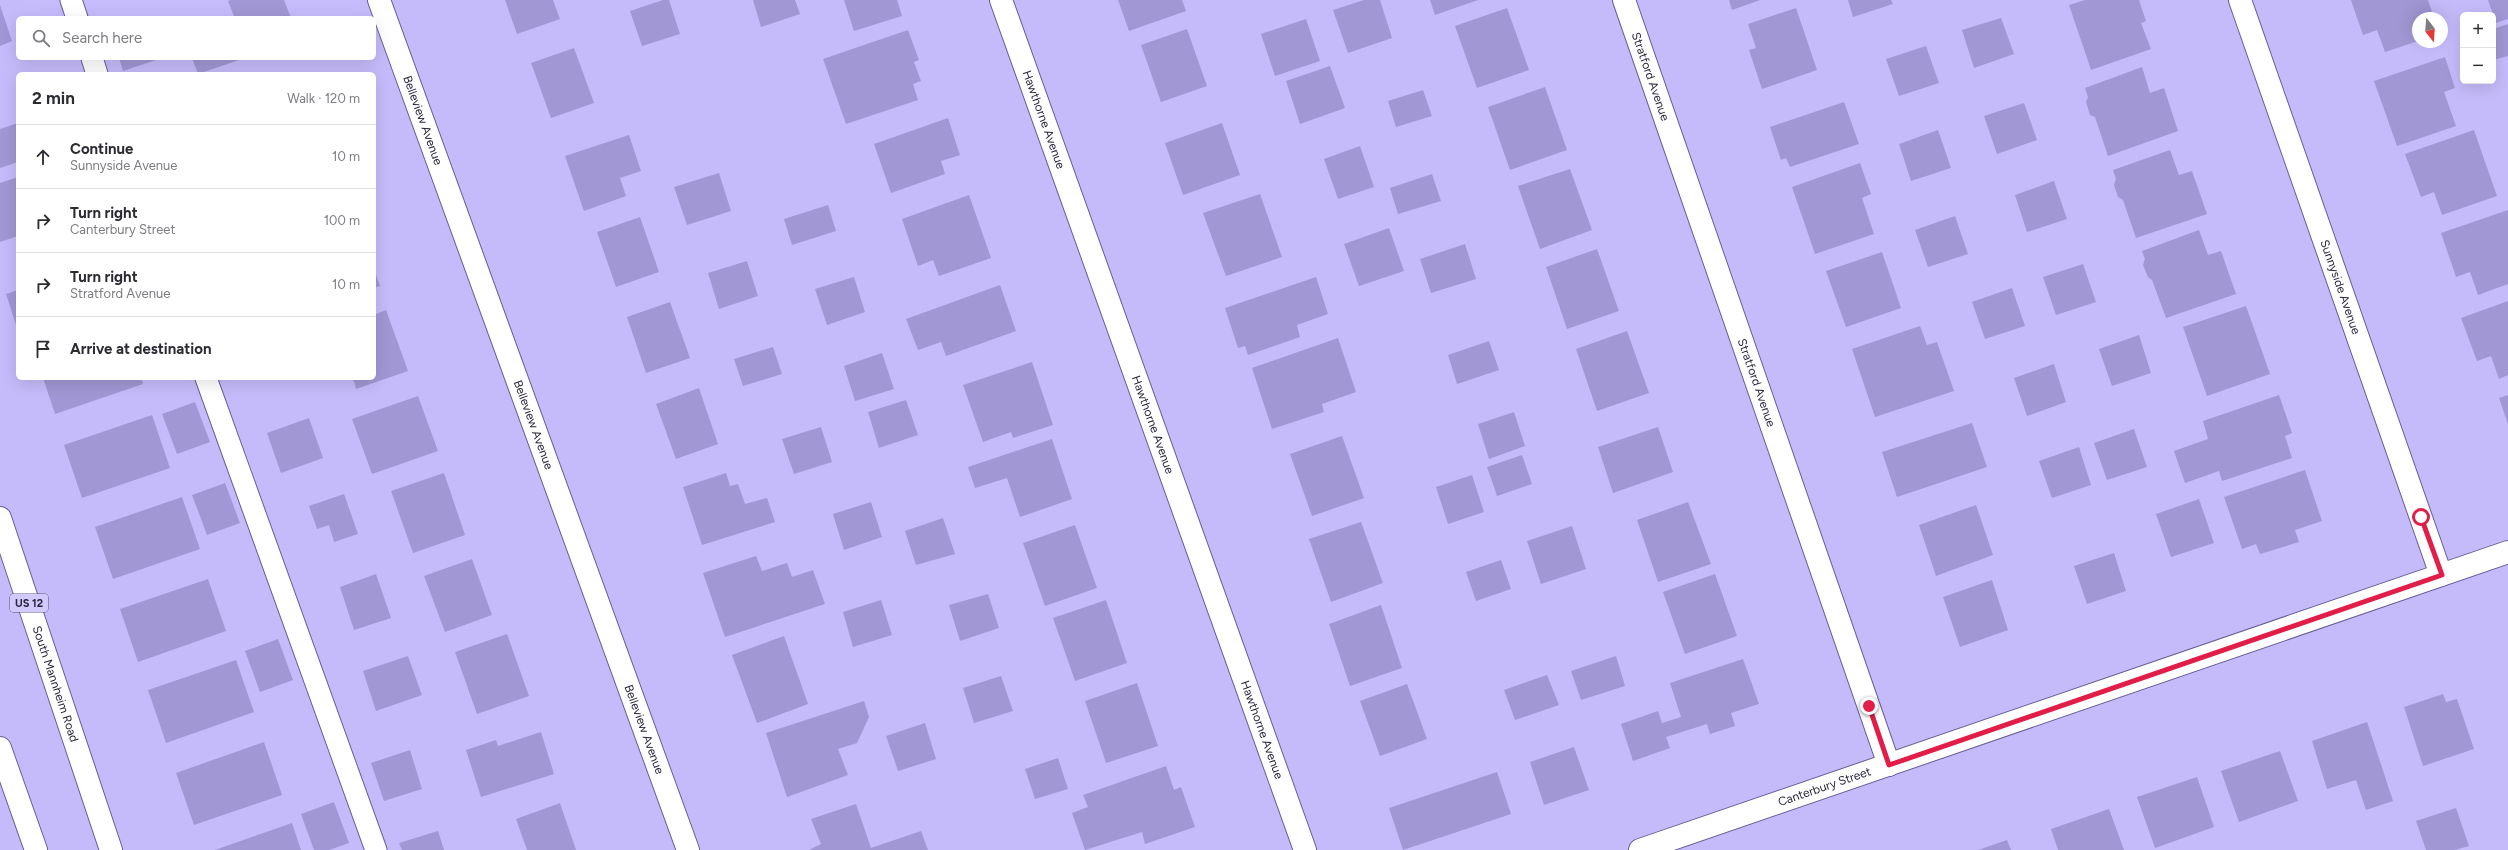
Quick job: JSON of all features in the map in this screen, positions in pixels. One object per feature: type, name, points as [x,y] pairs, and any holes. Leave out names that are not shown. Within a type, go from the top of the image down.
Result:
[{"type":"street","name":"Belleview Avenue","points":[[379,0],[688,850]]},
{"type":"street","name":"Hawthorne Avenue","points":[[1001,0],[1305,850]]},
{"type":"street","name":"Stratford Avenue","points":[[1624,0],[1889,765]]},
{"type":"street","name":"Sunnyside Avenue","points":[[2240,0],[2442,575]]},
{"type":"street","name":"South Mannheim Road","points":[[0,518],[111,850]]},
{"type":"street","name":"Canterbury Street","points":[[1640,850],[2508,552]]},
{"type":"street","points":[[0,748],[36,850]]},
{"type":"lane","points":[[71,0],[76,16]]},
{"type":"lane","points":[[93,60],[97,72]]},
{"type":"lane","points":[[207,380],[376,850]]},
{"type":"building","points":[[284,0],[290,16],[234,16],[228,1]]},
{"type":"building","points":[[505,0],[553,0],[560,19],[517,34]]},
{"type":"building","points":[[663,0],[669,0],[680,34],[642,46],[630,11]]},
{"type":"building","points":[[753,0],[795,0],[800,14],[761,27]]},
{"type":"building","points":[[844,0],[897,0],[902,16],[854,31]]},
{"type":"building","points":[[1118,0],[1182,0],[1186,11],[1129,31]]},
{"type":"building","points":[[1364,0],[1380,0],[1392,38],[1348,53],[1333,10]]},
{"type":"building","points":[[1430,0],[1478,0],[1435,15]]},
{"type":"building","points":[[1729,0],[1760,0],[1732,10]]},
{"type":"building","points":[[1848,0],[1891,0],[1893,4],[1853,17]]},
{"type":"building","points":[[2085,0],[2139,0],[2146,21],[2141,23],[2151,49],[2091,70],[2069,5]]},
{"type":"building","points":[[2351,0],[2428,0],[2432,12],[2412,12],[2412,43],[2385,52],[2377,30],[2363,35]]},
{"type":"building","points":[[2488,0],[2508,0],[2508,19],[2496,23],[2496,12],[2492,12]]},
{"type":"building","points":[[0,5],[12,41],[0,46]]},
{"type":"building","points":[[1507,8],[1529,70],[1477,88],[1455,26]]},
{"type":"building","points":[[1796,8],[1817,70],[1762,89],[1749,50],[1756,48],[1748,24]]},
{"type":"building","points":[[2001,18],[2014,54],[1974,68],[1962,30]]},
{"type":"building","points":[[1306,19],[1320,61],[1275,76],[1261,34]]},
{"type":"building","points":[[2508,24],[2508,56],[2496,59],[2496,48],[2496,28]]},
{"type":"building","points":[[1187,29],[1207,86],[1161,102],[1141,45]]},
{"type":"building","points":[[908,30],[919,60],[914,62],[921,81],[913,84],[918,100],[846,124],[823,59]]},
{"type":"building","points":[[1926,46],[1939,83],[1899,96],[1886,59]]},
{"type":"building","points":[[574,48],[594,103],[551,118],[531,63]]},
{"type":"building","points":[[2445,57],[2455,88],[2444,92],[2456,126],[2397,146],[2374,81]]},
{"type":"building","points":[[120,60],[156,60],[123,71]]},
{"type":"building","points":[[193,60],[239,60],[204,72],[197,72]]},
{"type":"building","points":[[1330,66],[1345,108],[1300,124],[1286,81]]},
{"type":"building","points":[[2142,67],[2150,93],[2164,88],[2178,131],[2108,156],[2095,117],[2090,115],[2086,102],[2088,97],[2085,88]]},
{"type":"building","points":[[1545,87],[1567,150],[1510,170],[1488,107]]},
{"type":"building","points":[[1423,90],[1432,116],[1396,127],[1388,101]]},
{"type":"building","points":[[1844,102],[1859,144],[1790,167],[1786,158],[1781,160],[1770,127]]},
{"type":"building","points":[[2024,103],[2037,140],[1997,154],[1984,116]]},
{"type":"building","points":[[948,118],[960,155],[941,161],[945,174],[891,193],[874,144]]},
{"type":"building","points":[[1222,123],[1240,175],[1183,195],[1165,143]]},
{"type":"building","points":[[16,124],[16,163],[0,168],[0,129]]},
{"type":"building","points":[[1938,130],[1951,168],[1911,181],[1899,144]]},
{"type":"building","points":[[2474,130],[2497,196],[2442,215],[2434,192],[2421,197],[2405,154]]},
{"type":"building","points":[[629,135],[641,171],[620,178],[626,196],[584,211],[565,156]]},
{"type":"building","points":[[1360,146],[1374,187],[1338,199],[1324,159]]},
{"type":"building","points":[[2170,150],[2179,175],[2192,171],[2207,214],[2136,238],[2123,200],[2118,197],[2114,185],[2116,179],[2113,170]]},
{"type":"building","points":[[1860,163],[1871,194],[1862,198],[1874,234],[1815,254],[1792,187]]},
{"type":"building","points":[[1570,169],[1592,230],[1540,249],[1518,186]]},
{"type":"building","points":[[719,173],[731,211],[687,225],[674,187]]},
{"type":"building","points":[[1432,174],[1441,201],[1398,214],[1390,188]]},
{"type":"building","points":[[16,178],[16,237],[0,242],[0,183]]},
{"type":"building","points":[[2054,181],[2067,219],[2027,232],[2015,195]]},
{"type":"building","points":[[1260,194],[1282,257],[1226,276],[1203,213]]},
{"type":"building","points":[[969,195],[991,258],[939,276],[933,260],[918,266],[902,219]]},
{"type":"building","points":[[828,205],[836,231],[792,245],[784,219]]},
{"type":"building","points":[[2508,210],[2508,284],[2478,295],[2470,272],[2456,277],[2441,233]]},
{"type":"building","points":[[1955,216],[1968,254],[1928,267],[1915,230]]},
{"type":"building","points":[[640,217],[659,272],[616,287],[597,232]]},
{"type":"building","points":[[1389,228],[1404,271],[1359,286],[1344,244]]},
{"type":"building","points":[[2199,230],[2208,255],[2221,251],[2236,294],[2166,318],[2152,280],[2148,277],[2143,265],[2145,259],[2142,251]]},
{"type":"building","points":[[1465,244],[1476,279],[1431,293],[1420,259]]},
{"type":"building","points":[[1597,249],[1619,311],[1567,329],[1546,267]]},
{"type":"building","points":[[1882,252],[1901,308],[1846,327],[1826,271]]},
{"type":"building","points":[[747,261],[758,296],[719,309],[708,273]]},
{"type":"building","points":[[2083,264],[2096,302],[2056,315],[2043,277]]},
{"type":"building","points":[[376,275],[380,286],[376,287]]},
{"type":"building","points":[[854,277],[865,312],[827,325],[815,289]]},
{"type":"building","points":[[1316,277],[1328,314],[1297,325],[1300,337],[1248,355],[1245,346],[1238,348],[1225,308]]},
{"type":"building","points":[[1000,285],[1016,331],[946,356],[941,342],[918,350],[906,319]]},
{"type":"building","points":[[2012,288],[2025,326],[1985,339],[1972,302]]},
{"type":"building","points":[[16,291],[16,325],[6,294]]},
{"type":"building","points":[[2508,301],[2508,375],[2499,379],[2491,356],[2477,361],[2461,318]]},
{"type":"building","points":[[670,302],[690,358],[646,373],[627,317]]},
{"type":"building","points":[[2246,306],[2270,374],[2207,396],[2183,327]]},
{"type":"building","points":[[386,310],[408,371],[356,389],[354,380],[376,380],[376,314]]},
{"type":"building","points":[[1920,326],[1927,345],[1937,342],[1954,391],[1875,417],[1852,349]]},
{"type":"building","points":[[1627,331],[1649,393],[1597,411],[1576,349]]},
{"type":"building","points":[[2139,335],[2151,373],[2112,386],[2099,349]]},
{"type":"building","points":[[1338,338],[1356,392],[1322,404],[1324,412],[1272,429],[1252,368]]},
{"type":"building","points":[[1489,341],[1499,370],[1457,384],[1448,355]]},
{"type":"building","points":[[773,347],[782,374],[743,386],[734,359]]},
{"type":"building","points":[[882,353],[894,389],[855,401],[844,366]]},
{"type":"building","points":[[1032,362],[1053,425],[1013,438],[1011,432],[983,442],[963,385]]},
{"type":"building","points":[[2054,364],[2066,402],[2027,416],[2014,378]]},
{"type":"building","points":[[44,380],[142,380],[143,384],[55,414]]},
{"type":"building","points":[[699,388],[718,444],[676,459],[656,404]]},
{"type":"building","points":[[2279,395],[2292,433],[2285,436],[2292,458],[2222,481],[2219,471],[2185,483],[2174,451],[2208,439],[2203,421]]},
{"type":"building","points":[[2508,395],[2508,424],[2499,398]]},
{"type":"building","points":[[418,396],[438,451],[372,474],[352,419]]},
{"type":"building","points":[[906,400],[918,435],[879,448],[868,412]]},
{"type":"building","points":[[195,402],[210,442],[177,454],[162,414]]},
{"type":"building","points":[[1514,412],[1525,446],[1489,459],[1478,424]]},
{"type":"building","points":[[152,415],[170,468],[82,498],[64,445]]},
{"type":"building","points":[[309,418],[323,458],[281,473],[267,433]]},
{"type":"building","points":[[1972,423],[1987,467],[1897,497],[1882,452]]},
{"type":"building","points":[[821,427],[832,462],[794,474],[782,439]]},
{"type":"building","points":[[1658,427],[1673,472],[1613,493],[1598,447]]},
{"type":"building","points":[[2134,429],[2147,467],[2107,480],[2094,443]]},
{"type":"building","points":[[1342,436],[1364,498],[1312,516],[1290,454]]},
{"type":"building","points":[[1052,439],[1072,499],[1020,517],[1007,478],[975,488],[968,467]]},
{"type":"building","points":[[2079,447],[2091,485],[2052,498],[2039,461]]},
{"type":"building","points":[[1522,455],[1532,484],[1497,496],[1487,467]]},
{"type":"building","points":[[2305,470],[2322,521],[2295,530],[2299,542],[2260,554],[2256,544],[2242,549],[2224,497]]},
{"type":"building","points":[[444,473],[465,535],[413,553],[391,491]]},
{"type":"building","points":[[726,473],[730,486],[738,484],[745,504],[767,498],[775,522],[702,545],[683,487]]},
{"type":"building","points":[[1472,475],[1484,512],[1448,524],[1436,487]]},
{"type":"building","points":[[225,483],[240,523],[207,535],[192,495]]},
{"type":"building","points":[[344,494],[358,534],[334,542],[329,525],[317,529],[309,506]]},
{"type":"building","points":[[182,497],[200,549],[113,579],[95,527]]},
{"type":"building","points":[[2199,499],[2214,543],[2171,557],[2156,514]]},
{"type":"building","points":[[871,502],[882,537],[844,550],[833,514]]},
{"type":"building","points":[[1688,502],[1711,564],[1658,582],[1637,520]]},
{"type":"building","points":[[1976,505],[1993,555],[1936,576],[1919,525]]},
{"type":"building","points":[[943,518],[955,554],[916,565],[905,531]]},
{"type":"building","points":[[1361,522],[1383,583],[1331,602],[1309,539]]},
{"type":"building","points":[[1075,525],[1097,588],[1045,606],[1023,543]]},
{"type":"building","points":[[1572,526],[1586,569],[1541,584],[1527,541]]},
{"type":"building","points":[[2114,553],[2126,591],[2087,604],[2074,566]]},
{"type":"building","points":[[756,556],[762,571],[787,563],[792,577],[813,570],[825,604],[725,637],[703,573]]},
{"type":"building","points":[[472,559],[492,615],[445,632],[424,576]]},
{"type":"building","points":[[1501,560],[1511,589],[1476,601],[1466,572]]},
{"type":"building","points":[[376,574],[391,618],[354,630],[340,587]]},
{"type":"building","points":[[1715,574],[1737,636],[1685,654],[1663,592]]},
{"type":"building","points":[[208,579],[226,631],[138,662],[120,609]]},
{"type":"building","points":[[1992,580],[2008,630],[1960,647],[1943,597]]},
{"type":"building","points":[[988,594],[999,628],[960,641],[949,605]]},
{"type":"building","points":[[881,600],[892,635],[853,647],[843,612]]},
{"type":"building","points":[[1106,600],[1127,663],[1075,681],[1053,618]]},
{"type":"building","points":[[1381,605],[1402,668],[1350,686],[1329,624]]},
{"type":"building","points":[[507,634],[529,696],[477,714],[455,652]]},
{"type":"building","points":[[784,636],[808,704],[757,723],[732,655]]},
{"type":"building","points":[[278,639],[293,680],[260,692],[245,651]]},
{"type":"building","points":[[408,656],[422,695],[376,711],[363,671]]},
{"type":"building","points":[[1616,656],[1625,686],[1581,700],[1571,671]]},
{"type":"building","points":[[1743,659],[1759,704],[1731,713],[1735,726],[1710,734],[1707,724],[1666,737],[1670,748],[1633,761],[1621,724],[1658,711],[1662,723],[1681,717],[1670,683]]},
{"type":"building","points":[[236,660],[254,712],[166,743],[148,690]]},
{"type":"building","points":[[1547,675],[1559,705],[1515,720],[1504,690]]},
{"type":"building","points":[[1001,676],[1013,711],[974,723],[963,688]]},
{"type":"building","points":[[1137,683],[1158,746],[1106,763],[1085,701]]},
{"type":"building","points":[[1407,684],[1427,739],[1380,756],[1360,701]]},
{"type":"building","points":[[2443,694],[2446,702],[2457,699],[2474,749],[2423,766],[2404,707]]},
{"type":"building","points":[[864,701],[869,717],[857,743],[838,749],[848,775],[787,797],[766,733]]},
{"type":"building","points":[[2367,722],[2393,801],[2366,810],[2356,780],[2327,789],[2312,741]]},
{"type":"building","points":[[925,723],[936,759],[898,771],[886,736]]},
{"type":"building","points":[[541,732],[554,774],[481,797],[466,750],[496,740],[498,746]]},
{"type":"building","points":[[264,742],[282,795],[194,825],[176,773]]},
{"type":"building","points":[[1574,747],[1589,790],[1544,805],[1530,762]]},
{"type":"building","points":[[410,750],[422,789],[384,801],[371,763]]},
{"type":"building","points":[[2280,751],[2298,801],[2239,822],[2221,771]]},
{"type":"building","points":[[1058,758],[1068,789],[1035,799],[1025,769]]},
{"type":"building","points":[[1166,766],[1174,790],[1181,787],[1195,827],[1145,844],[1142,832],[1085,850],[1072,813],[1088,807],[1083,795]]},
{"type":"building","points":[[1497,772],[1511,814],[1403,850],[1389,808]]},
{"type":"building","points":[[2197,777],[2214,827],[2155,848],[2137,797]]},
{"type":"building","points":[[334,802],[349,843],[329,850],[314,850],[301,814]]},
{"type":"building","points":[[560,803],[576,850],[527,850],[516,819]]},
{"type":"building","points":[[856,804],[871,848],[921,831],[928,850],[809,850],[821,844],[811,819]]},
{"type":"building","points":[[2456,808],[2469,846],[2455,850],[2426,850],[2416,821]]},
{"type":"building","points":[[2109,809],[2124,850],[2058,850],[2051,829]]},
{"type":"building","points":[[292,823],[301,850],[215,850]]},
{"type":"building","points":[[438,831],[444,850],[402,850],[399,843]]},
{"type":"building","points":[[2007,840],[2011,850],[1978,850]]},
{"type":"route","points":[[1869,706],[1889,765],[2442,575],[2421,517]]}]
